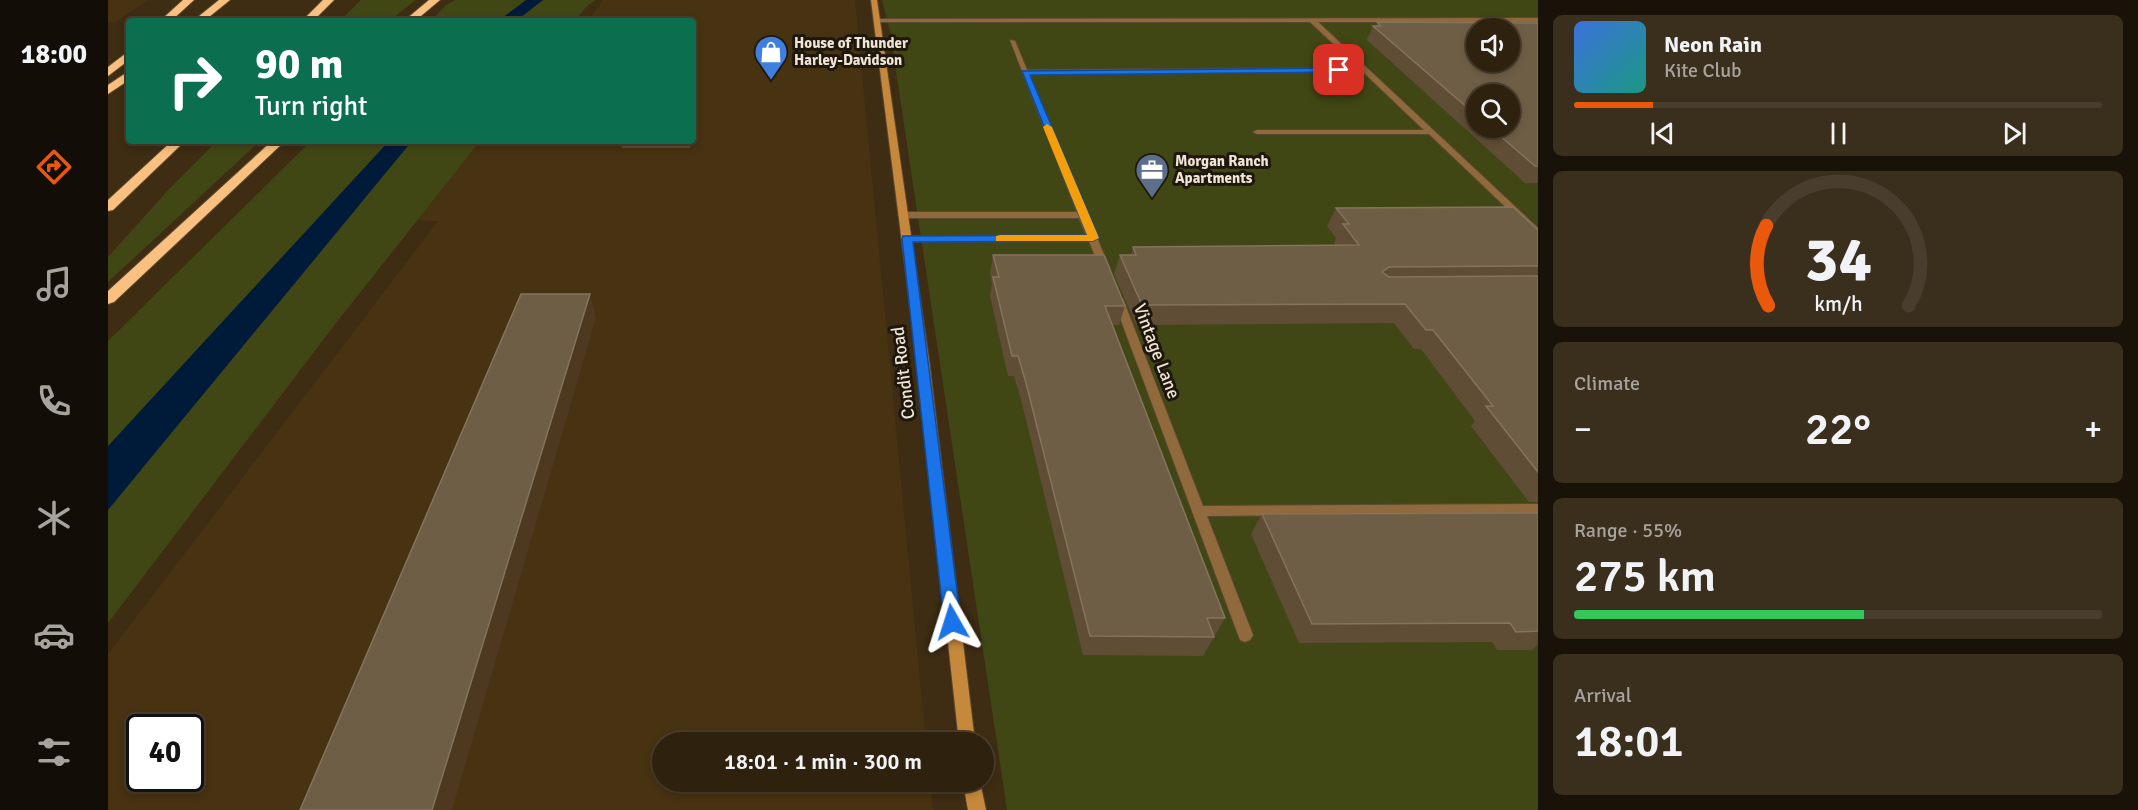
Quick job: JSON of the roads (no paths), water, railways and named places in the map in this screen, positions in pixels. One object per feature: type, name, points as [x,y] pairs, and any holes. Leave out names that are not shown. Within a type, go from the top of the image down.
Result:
[{"type":"highway","points":[[168,18],[189,0]]},
{"type":"highway","points":[[202,18],[225,0]]},
{"type":"highway","points":[[310,18],[329,0]]},
{"type":"highway","points":[[414,18],[435,0]]},
{"type":"highway","points":[[108,73],[126,57]]},
{"type":"highway","points":[[108,91],[126,76]]},
{"type":"highway","points":[[108,207],[176,144]]},
{"type":"highway","points":[[108,299],[276,144]]},
{"type":"street","name":"Condit Road","points":[[874,0],[907,239],[966,732]]},
{"type":"street","points":[[1312,20],[1428,132],[1538,233]]},
{"type":"street","points":[[876,21],[1536,21]]},
{"type":"street","name":"Vintage Lane","points":[[1012,41],[1110,281],[1245,635]]},
{"type":"street","points":[[1025,72],[1363,70]]},
{"type":"street","points":[[1257,132],[1428,132]]},
{"type":"street","points":[[903,215],[1082,215]]},
{"type":"street","points":[[907,239],[1093,238]]},
{"type":"street","points":[[1199,511],[1538,509]]},
{"type":"street","points":[[974,792],[977,810]]},
{"type":"water","points":[[526,0],[543,0],[520,18],[502,18]]},
{"type":"water","points":[[386,144],[410,144],[108,510],[108,446]]},
{"type":"place","name":"House of Thunder Harley-Davidson","points":[[771,81]]},
{"type":"place","name":"Morgan Ranch Apartments","points":[[1152,199]]}]
